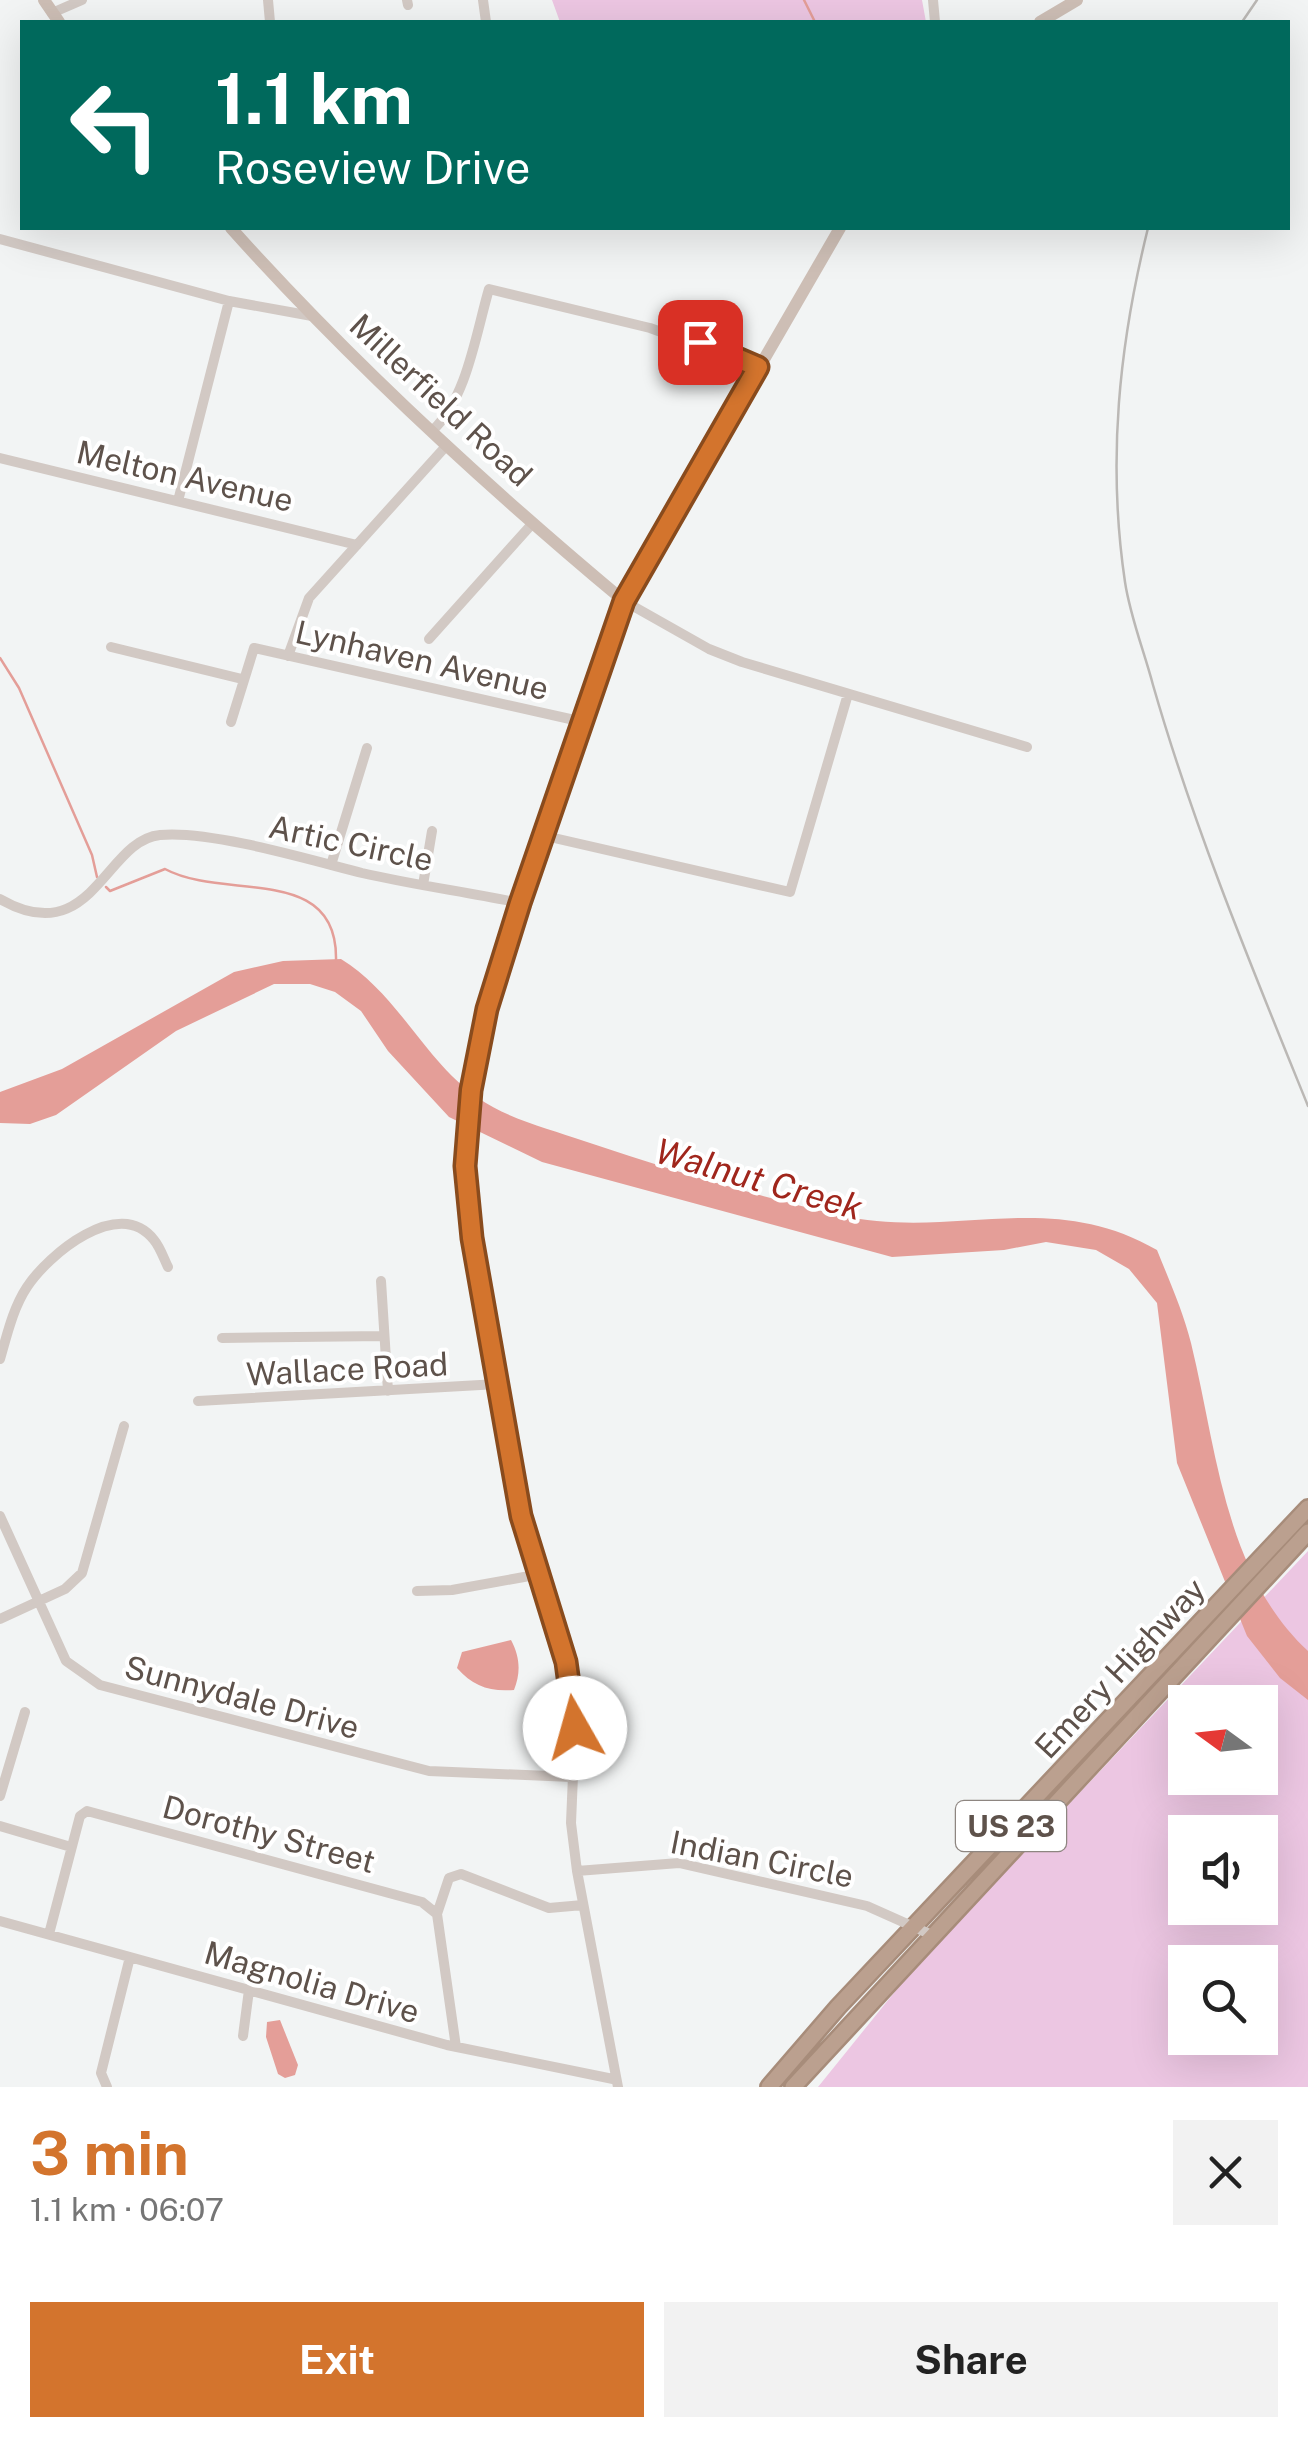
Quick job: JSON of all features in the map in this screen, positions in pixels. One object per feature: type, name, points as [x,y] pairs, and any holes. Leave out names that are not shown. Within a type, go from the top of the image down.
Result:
[{"type":"highway","name":"Emery Highway","points":[[769,2087],[1308,1508]]},
{"type":"highway","name":"Emery Highway","points":[[793,2087],[1308,1532]]},
{"type":"main road","points":[[1043,20],[1078,0]]},
{"type":"main road","name":"Millerfield Road","points":[[233,230],[312,316],[446,445],[624,601]]},
{"type":"main road","points":[[624,601],[839,230]]},
{"type":"street","points":[[52,12],[82,0]]},
{"type":"street","points":[[0,239],[229,300],[312,316]]},
{"type":"street","points":[[433,430],[448,410],[465,370],[489,289],[700,342],[758,367]]},
{"type":"street","points":[[178,500],[229,300]]},
{"type":"street","points":[[288,656],[302,608],[446,445]]},
{"type":"street","name":"Melton Avenue","points":[[0,458],[358,544]]},
{"type":"street","points":[[428,639],[532,524]]},
{"type":"street","points":[[614,2084],[576,1871],[571,1685],[535,1575],[472,1238],[466,1160],[480,1041],[541,835],[624,601],[709,650],[1027,747]]},
{"type":"street","points":[[110,646],[242,679],[231,722]]},
{"type":"street","name":"Lynhaven Avenue","points":[[242,679],[254,648],[579,721]]},
{"type":"street","points":[[541,835],[790,892],[848,694]]},
{"type":"street","points":[[331,864],[367,748]]},
{"type":"street","points":[[423,885],[432,831]]},
{"type":"street","name":"Artic Circle","points":[[0,900],[45,914],[74,905],[144,839],[172,834],[520,903]]},
{"type":"street","points":[[0,1359],[25,1289],[57,1252],[82,1234],[103,1228],[136,1227],[154,1239],[168,1268]]},
{"type":"street","points":[[381,1281],[388,1391]]},
{"type":"street","points":[[222,1338],[384,1336]]},
{"type":"street","name":"Wallace Road","points":[[198,1402],[498,1384]]},
{"type":"street","points":[[0,1619],[65,1589],[82,1573],[124,1426]]},
{"type":"street","name":"Sunnydale Drive","points":[[0,1516],[36,1603],[66,1661],[112,1690],[429,1772],[572,1777]]},
{"type":"street","points":[[417,1591],[452,1590],[535,1575]]},
{"type":"street","points":[[0,1796],[25,1712]]},
{"type":"street","name":"Dorothy Street","points":[[71,1847],[83,1812],[422,1902],[437,1914]]},
{"type":"street","points":[[0,1826],[71,1847],[49,1934]]},
{"type":"street","name":"Indian Circle","points":[[576,1871],[679,1863],[866,1906],[932,1935]]},
{"type":"street","points":[[456,2047],[437,1914],[449,1878],[460,1874],[549,1908],[583,1905]]},
{"type":"street","name":"Magnolia Drive","points":[[0,1921],[456,2047],[614,2084]]},
{"type":"street","points":[[107,2087],[101,2073],[130,1958]]},
{"type":"street","points":[[243,2036],[249,1990]]},
{"type":"shaded area","points":[[552,0],[922,0],[926,20],[559,20]]},
{"type":"shaded area","points":[[341,959],[379,990],[459,1083],[502,1112],[530,1123],[710,1181],[839,1215],[921,1223],[1039,1218],[1077,1222],[1117,1231],[1157,1250],[1188,1331],[1217,1466],[1241,1547],[1280,1620],[1308,1651],[1308,1700],[1280,1678],[1247,1636],[1177,1463],[1157,1303],[1129,1269],[1096,1250],[1046,1242],[1004,1250],[892,1257],[542,1162],[449,1117],[388,1051],[361,1011],[335,992],[310,984],[274,984],[176,1031],[56,1115],[30,1124],[0,1123],[0,1092],[62,1069],[234,972],[283,961]]},
{"type":"shaded area","points":[[1308,1551],[1308,2087],[818,2087],[914,1968],[1168,1699],[1168,1795],[1278,1795],[1278,1685],[1181,1685]]},
{"type":"shaded area","points":[[511,1640],[518,1665],[514,1690],[482,1686],[457,1668],[462,1652]]},
{"type":"shaded area","points":[[280,2020],[298,2065],[295,2075],[285,2078],[278,2074],[266,2037],[267,2022]]},
{"type":"waterway","points":[[804,0],[814,20]]},
{"type":"waterway","points":[[0,658],[19,688],[92,855],[97,877]]},
{"type":"waterway","points":[[106,887],[110,891],[165,869],[189,878],[298,897],[318,909],[332,930],[336,960]]},
{"type":"railway","points":[[1243,20],[1257,0]]},
{"type":"railway","points":[[1148,230],[1130,316],[1119,404],[1117,492],[1127,595],[1205,845],[1308,1106]]},
{"type":"route","points":[[575,1728],[566,1662],[535,1575],[521,1516],[472,1238],[465,1166],[471,1090],[487,1009],[520,903],[579,721],[624,601],[758,367],[700,342]]},
{"type":"water label","name":"Walnut Creek","points":[[759,1179]]}]
